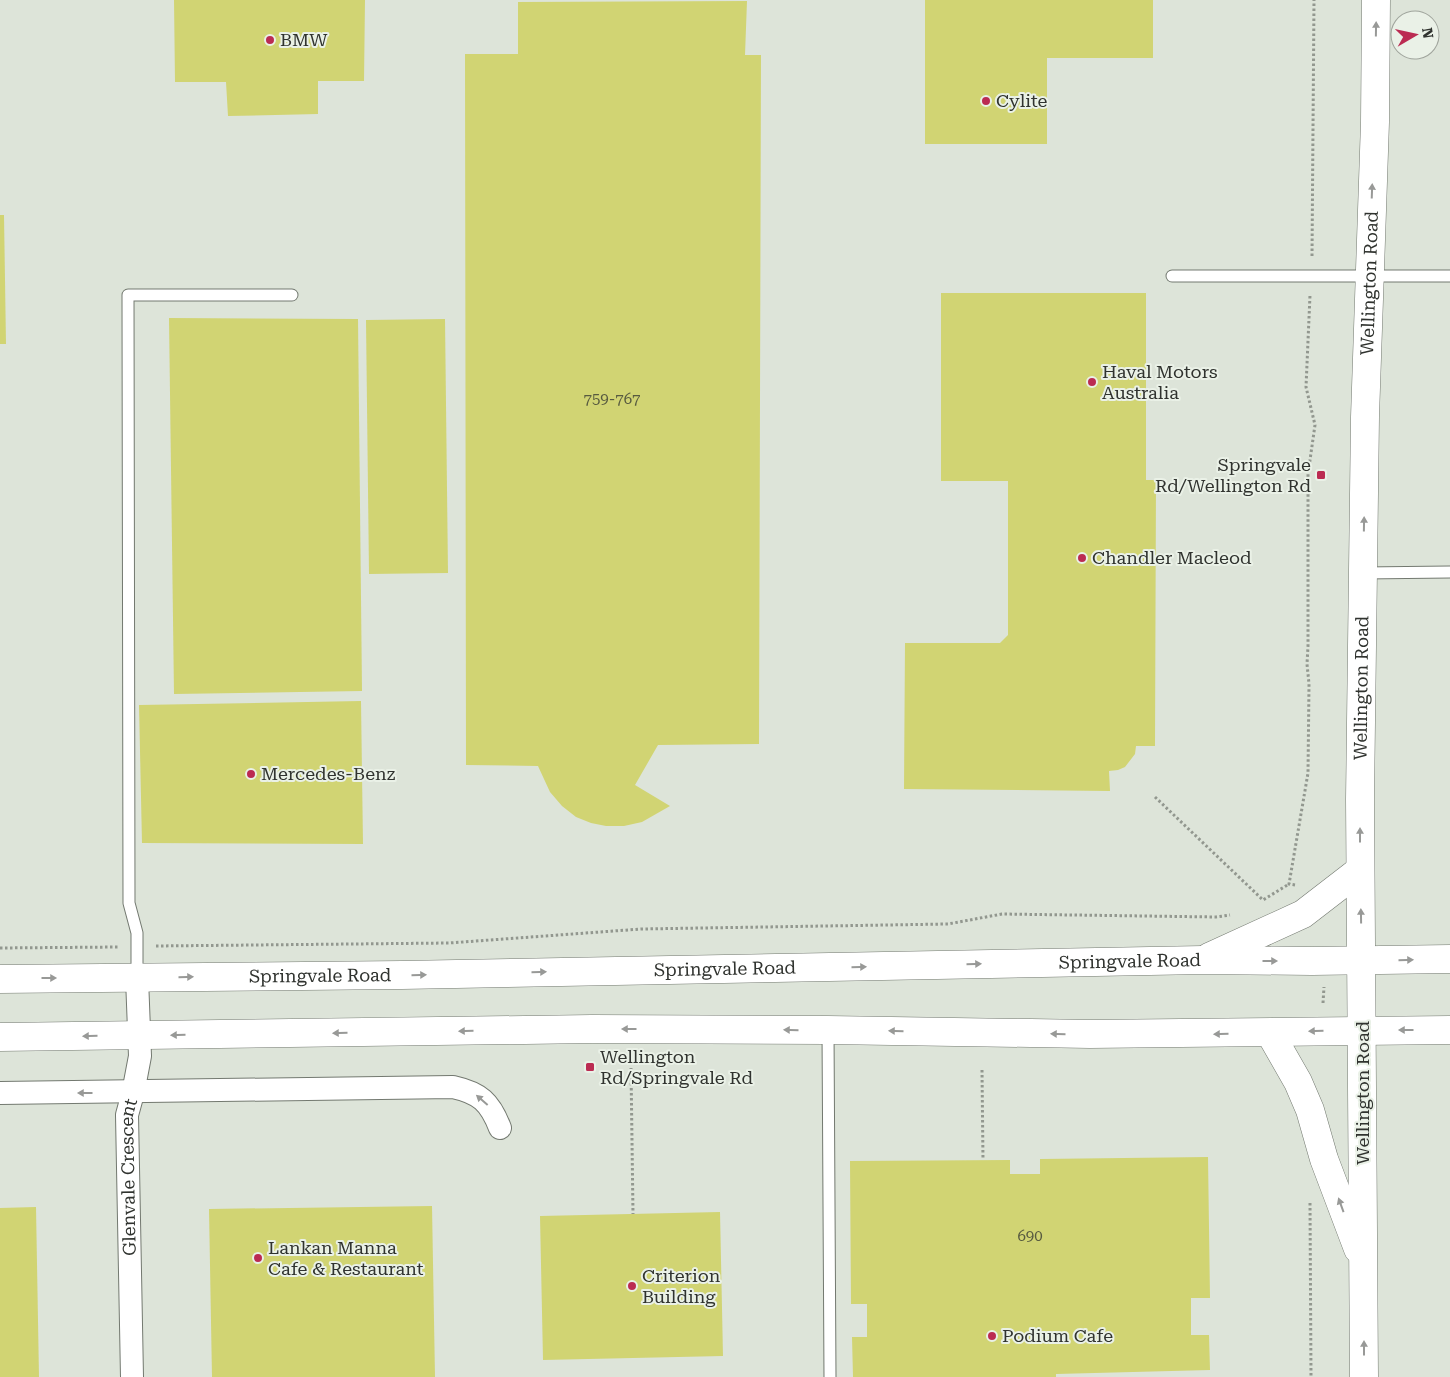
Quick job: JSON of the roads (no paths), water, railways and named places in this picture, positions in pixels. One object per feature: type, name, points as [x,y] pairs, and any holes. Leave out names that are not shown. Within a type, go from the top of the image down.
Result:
[{"type":"highway","name":"Wellington Road","points":[[1364,1377],[1363,1031],[1360,870],[1363,573],[1369,275],[1375,122],[1376,0]]},
{"type":"highway","points":[[1203,960],[1292,919],[1360,870]]},
{"type":"highway","name":"Springvale Road","points":[[0,979],[402,975],[1203,960],[1362,961],[1450,959]]},
{"type":"highway","points":[[0,1037],[592,1029],[1090,1034],[1450,1030]]},
{"type":"highway","points":[[1270,1033],[1298,1082],[1310,1110],[1324,1159],[1364,1267]]},
{"type":"street","name":"Glenvale Crescent","points":[[132,1377],[127,1115],[134,1093],[140,1056],[137,978]]},
{"type":"street","points":[[0,1093],[134,1093],[453,1087],[475,1094],[493,1110],[500,1128]]},
{"type":"lane","points":[[1172,276],[1311,274],[1450,276]]},
{"type":"lane","points":[[137,978],[137,933],[129,903],[128,295],[292,294]]},
{"type":"lane","points":[[1363,573],[1450,572]]},
{"type":"lane","points":[[828,1030],[830,1377]]},
{"type":"place","name":"BMW","points":[[270,40]]},
{"type":"place","name":"Cylite","points":[[986,101]]},
{"type":"place","name":"Haval Motors Australia","points":[[1092,382]]},
{"type":"place","name":"Springvale Rd/Wellington Rd","points":[[1321,475]]},
{"type":"place","name":"Chandler Macleod","points":[[1082,558]]},
{"type":"place","name":"Mercedes-Benz","points":[[251,774]]},
{"type":"place","name":"Wellington Rd/Springvale Rd","points":[[590,1067]]},
{"type":"place","name":"Lankan Manna Cafe & Restaurant","points":[[258,1258]]},
{"type":"place","name":"Criterion Building","points":[[632,1286]]},
{"type":"place","name":"Podium Cafe","points":[[992,1336]]}]
